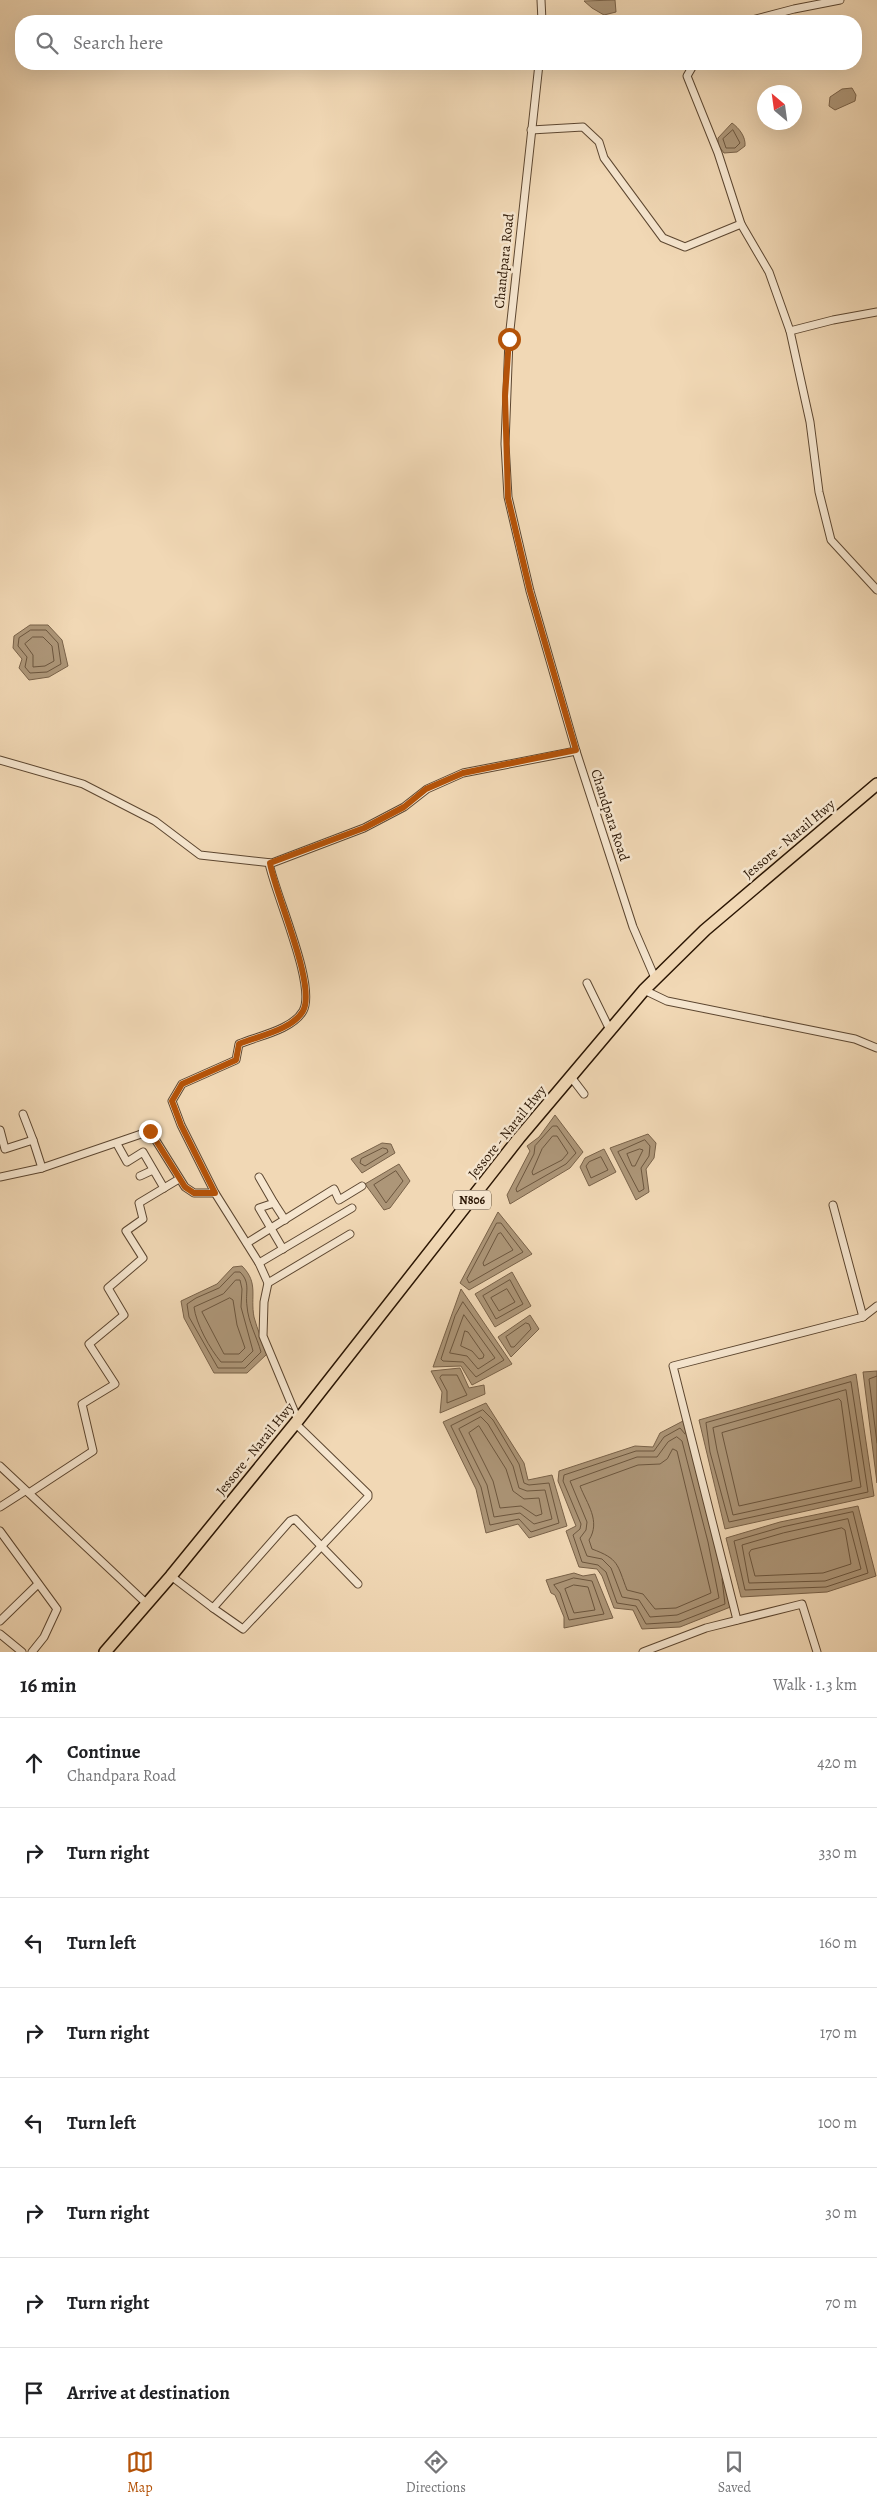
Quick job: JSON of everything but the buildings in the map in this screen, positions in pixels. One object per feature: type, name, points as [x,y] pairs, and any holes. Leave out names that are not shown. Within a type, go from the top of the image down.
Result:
[{"type":"highway","name":"Jessore - Narail Hwy","points":[[105,1652],[171,1576],[297,1422],[519,1138],[644,990],[705,930],[877,784]]},
{"type":"street","points":[[542,0],[542,15]]},
{"type":"street","points":[[771,15],[840,0]]},
{"type":"street","name":"Chandpara Road","points":[[538,70],[514,280],[505,396],[508,498],[530,591],[576,750],[633,927],[655,978]]},
{"type":"street","points":[[690,70],[687,76],[718,153],[741,224],[768,272],[790,331],[810,422],[819,492],[831,540],[877,590]]},
{"type":"street","points":[[531,130],[583,127],[599,142],[604,158],[663,238],[685,247],[741,224]]},
{"type":"street","points":[[790,331],[833,320],[877,312]]},
{"type":"street","points":[[0,760],[83,784],[155,821],[200,855],[270,863],[364,828],[404,807],[426,789],[455,775],[576,750]]},
{"type":"street","points":[[171,1576],[243,1630],[369,1495],[297,1422],[264,1336],[264,1302],[268,1284],[260,1264],[215,1193],[181,1125],[172,1101],[182,1084],[236,1060],[239,1044],[288,1026],[303,1012],[307,997],[297,951],[270,863]]},
{"type":"street","points":[[587,983],[610,1030]]},
{"type":"street","points":[[644,990],[667,1001],[733,1012],[795,1028],[856,1039],[877,1048]]},
{"type":"street","points":[[571,1077],[584,1094]]},
{"type":"street","points":[[24,1114],[42,1168]]},
{"type":"street","points":[[0,1130],[5,1149],[33,1140]]},
{"type":"street","points":[[0,1177],[42,1168],[150,1131],[185,1187],[194,1193],[215,1193]]},
{"type":"street","points":[[117,1144],[127,1162],[143,1152],[164,1188]]},
{"type":"street","points":[[140,1176],[153,1170]]},
{"type":"street","points":[[259,1177],[284,1220]]},
{"type":"street","points":[[0,1507],[94,1451],[82,1404],[115,1384],[89,1344],[124,1316],[108,1288],[142,1258],[126,1231],[143,1219],[139,1204],[179,1179]]},
{"type":"street","points":[[247,1244],[334,1190],[340,1200],[362,1186]]},
{"type":"street","points":[[274,1203],[259,1208],[283,1249]]},
{"type":"street","points":[[833,1205],[863,1317]]},
{"type":"street","points":[[260,1264],[352,1208]]},
{"type":"street","points":[[268,1284],[350,1234]]},
{"type":"street","points":[[737,1620],[672,1366],[863,1317],[877,1306]]},
{"type":"street","points":[[0,1466],[147,1604]]},
{"type":"street","points":[[214,1608],[292,1520],[295,1519],[358,1584]]},
{"type":"street","points":[[0,1531],[56,1609],[44,1636],[32,1652]]},
{"type":"street","points":[[0,1621],[38,1584]]},
{"type":"street","points":[[643,1652],[706,1628],[802,1604],[817,1652]]},
{"type":"street","points":[[0,1634],[22,1652]]},
{"type":"water","points":[[615,0],[616,12],[604,15],[584,1]]},
{"type":"water","points":[[852,88],[856,95],[855,101],[835,110],[829,106],[830,97],[842,89]]},
{"type":"water","points":[[732,123],[742,133],[745,146],[737,152],[724,153],[718,145],[718,138]]},
{"type":"water","points":[[30,625],[48,625],[62,640],[68,666],[49,677],[29,680],[19,668],[22,659],[13,648],[14,636]]},
{"type":"water","points":[[555,1115],[583,1152],[570,1168],[510,1204],[507,1195],[530,1151],[527,1146],[539,1137]]},
{"type":"water","points":[[648,1134],[656,1143],[654,1158],[646,1169],[649,1192],[636,1200],[610,1148]]},
{"type":"water","points":[[382,1143],[391,1144],[395,1153],[362,1173],[351,1159]]},
{"type":"water","points":[[604,1149],[616,1172],[589,1186],[580,1167],[585,1158]]},
{"type":"water","points":[[399,1164],[410,1181],[390,1208],[384,1210],[365,1184]]},
{"type":"water","points":[[498,1212],[532,1254],[469,1290],[460,1283]]},
{"type":"water","points":[[242,1266],[252,1284],[254,1317],[267,1354],[247,1373],[214,1373],[184,1318],[181,1301],[217,1284],[233,1267]]},
{"type":"water","points":[[512,1272],[531,1306],[495,1327],[475,1294]]},
{"type":"water","points":[[461,1289],[512,1364],[472,1385],[461,1366],[433,1367]]},
{"type":"water","points":[[530,1315],[539,1329],[511,1357],[498,1337]]},
{"type":"water","points":[[460,1368],[469,1388],[484,1385],[485,1394],[440,1413],[442,1392],[431,1371]]},
{"type":"water","points":[[877,1371],[877,1483],[863,1372]]},
{"type":"water","points":[[856,1374],[874,1496],[725,1529],[699,1420]]},
{"type":"water","points":[[486,1403],[524,1463],[528,1480],[552,1475],[567,1526],[529,1538],[518,1524],[486,1533],[476,1489],[443,1422]]},
{"type":"water","points":[[683,1421],[733,1606],[680,1627],[642,1629],[633,1610],[614,1608],[602,1576],[597,1569],[579,1567],[566,1531],[576,1526],[558,1481],[559,1471],[635,1446],[653,1447],[660,1433]]},
{"type":"water","points":[[858,1506],[876,1576],[827,1592],[741,1597],[726,1538],[780,1522]]},
{"type":"water","points":[[574,1573],[583,1576],[595,1574],[613,1618],[564,1628],[564,1617],[555,1595],[551,1593],[546,1580]]},
{"type":"route","points":[[150,1131],[185,1187],[194,1193],[215,1193],[181,1125],[172,1101],[182,1084],[236,1060],[239,1044],[288,1026],[303,1012],[307,997],[301,966],[271,874],[270,863],[364,828],[404,807],[426,789],[448,778],[463,773],[576,750],[530,591],[508,498],[505,396],[509,339]]}]
